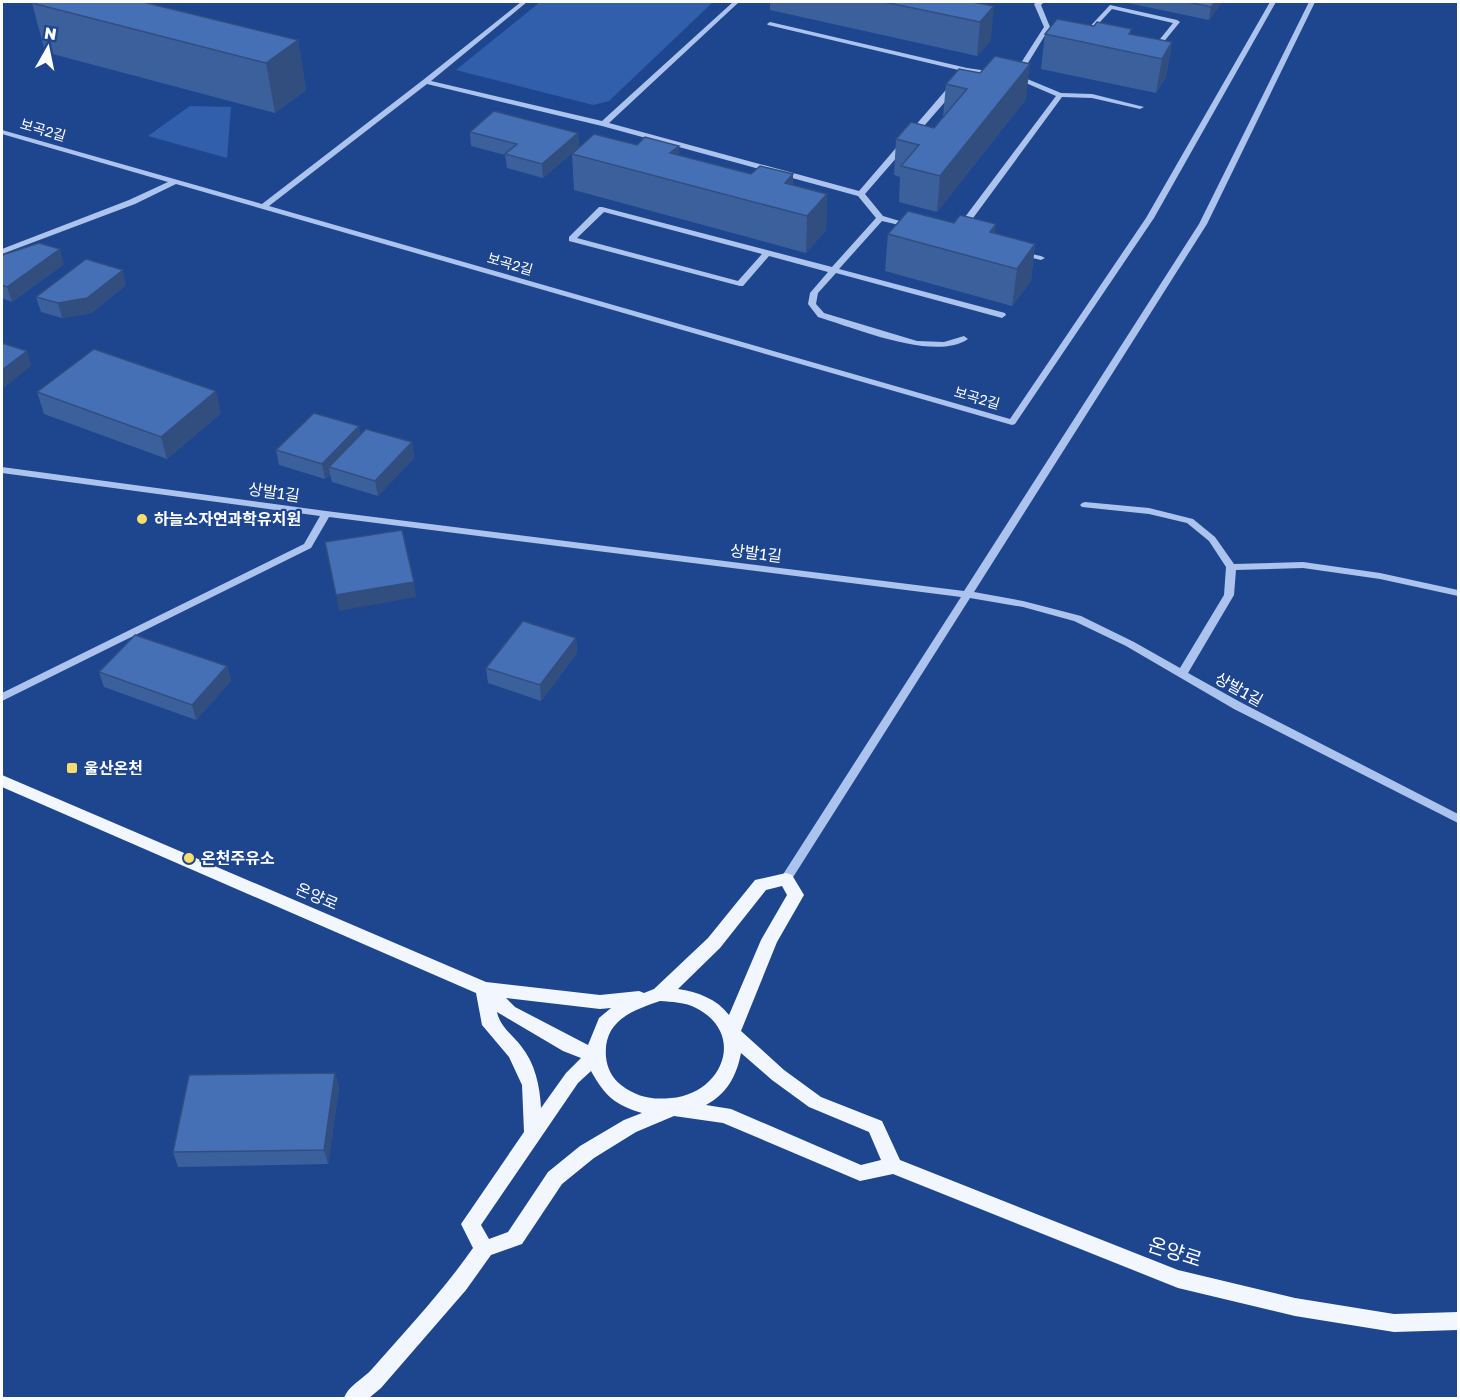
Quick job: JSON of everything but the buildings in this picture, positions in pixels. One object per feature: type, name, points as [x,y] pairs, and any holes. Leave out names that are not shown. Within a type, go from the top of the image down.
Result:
[{"type":"main road","name":"온양로","points":[[2,781],[484,989]]},
{"type":"main road","points":[[660,994],[688,972],[730,927],[761,885],[786,879],[796,895],[769,940],[730,1033]]},
{"type":"main road","points":[[354,1398],[374,1381],[451,1293],[484,1249],[515,1238],[555,1178],[587,1152],[630,1126],[673,1108],[696,1102],[716,1089],[729,1072],[734,1053],[730,1033],[720,1015],[703,1002],[681,995],[660,994],[600,1002],[484,989]]},
{"type":"main road","points":[[484,989],[509,1012],[569,1046],[595,1056]]},
{"type":"main road","points":[[484,989],[491,1025],[516,1052],[531,1085],[534,1131]]},
{"type":"main road","points":[[639,998],[621,1007],[606,1021],[598,1037],[595,1056],[605,1081],[611,1089],[628,1101],[648,1107],[725,1115],[860,1173],[892,1166],[876,1127],[815,1102],[778,1075],[730,1033]]},
{"type":"main road","points":[[484,1249],[471,1224],[572,1078],[595,1056]]},
{"type":"main road","name":"온양로","points":[[892,1166],[1063,1235],[1178,1278],[1295,1307],[1383,1321],[1458,1321]]},
{"type":"street","points":[[263,207],[426,82],[524,2]]},
{"type":"street","points":[[604,124],[736,2]]},
{"type":"street","points":[[1026,2],[1039,3],[1047,27]]},
{"type":"street","name":"보곡2길","points":[[2,132],[173,183],[1012,422],[1150,218],[1273,2]]},
{"type":"street","points":[[786,879],[965,594],[1203,224],[1312,2]]},
{"type":"street","points":[[1085,36],[1110,7],[1177,22],[1153,52],[1141,49]]},
{"type":"street","points":[[770,24],[967,70],[1016,77],[1060,95],[1092,96],[1140,107]]},
{"type":"street","points":[[1047,27],[1057,30]]},
{"type":"street","points":[[1016,77],[1047,27]]},
{"type":"street","points":[[1076,34],[1096,38]]},
{"type":"street","points":[[861,194],[967,70]]},
{"type":"street","points":[[426,82],[604,124],[861,194],[880,218],[923,229]]},
{"type":"street","points":[[954,236],[1060,95]]},
{"type":"street","points":[[2,252],[132,202],[173,183]]},
{"type":"street","points":[[768,252],[740,284],[572,239],[602,209],[768,252],[1002,315]]},
{"type":"street","points":[[880,218],[814,293],[812,304],[821,315],[916,344],[944,345],[964,339]]},
{"type":"street","points":[[1009,250],[1041,258]]},
{"type":"street","name":"상발1길","points":[[2,470],[326,514],[965,594],[1023,604],[1077,618],[1130,644],[1238,706],[1458,819]]},
{"type":"street","points":[[1085,505],[1149,511],[1190,521],[1212,538],[1231,567],[1229,595],[1182,674]]},
{"type":"street","points":[[2,697],[308,546],[326,514]]},
{"type":"street","points":[[1231,567],[1303,565],[1380,576],[1458,593]]},
{"type":"shaded area","points":[[540,2],[713,2],[609,101],[593,105],[456,70]]},
{"type":"shaded area","points":[[190,106],[231,107],[227,158],[148,136]]},
{"type":"place","name":"하늘소자연과학유치원","points":[[142,519]]},
{"type":"place","name":"울산온천","points":[[72,768]]},
{"type":"place","name":"온천주유소","points":[[189,858]]}]
